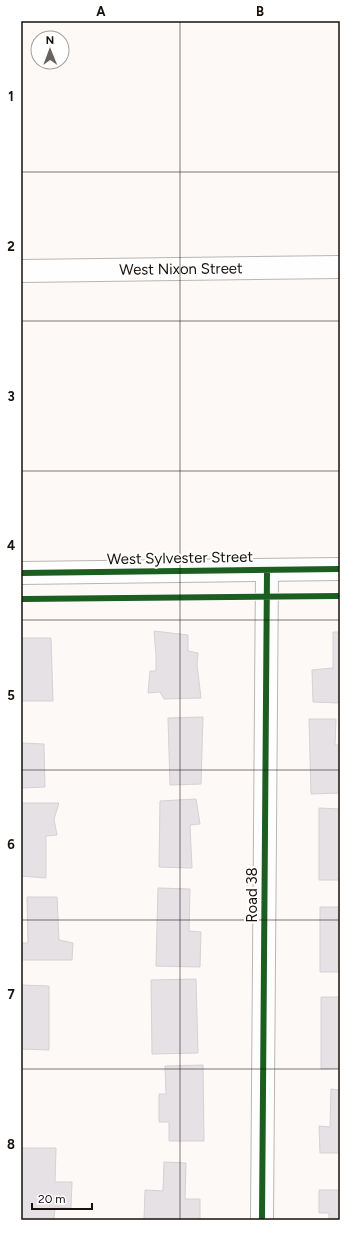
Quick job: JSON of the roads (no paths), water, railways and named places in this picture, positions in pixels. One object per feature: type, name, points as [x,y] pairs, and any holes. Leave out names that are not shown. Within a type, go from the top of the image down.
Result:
[{"type":"street","name":"West Nixon Street","points":[[21,271],[340,267]]},
{"type":"street","name":"West Sylvester Street","points":[[21,573],[340,569]]},
{"type":"street","name":"Road 38","points":[[262,1220],[267,570]]}]
